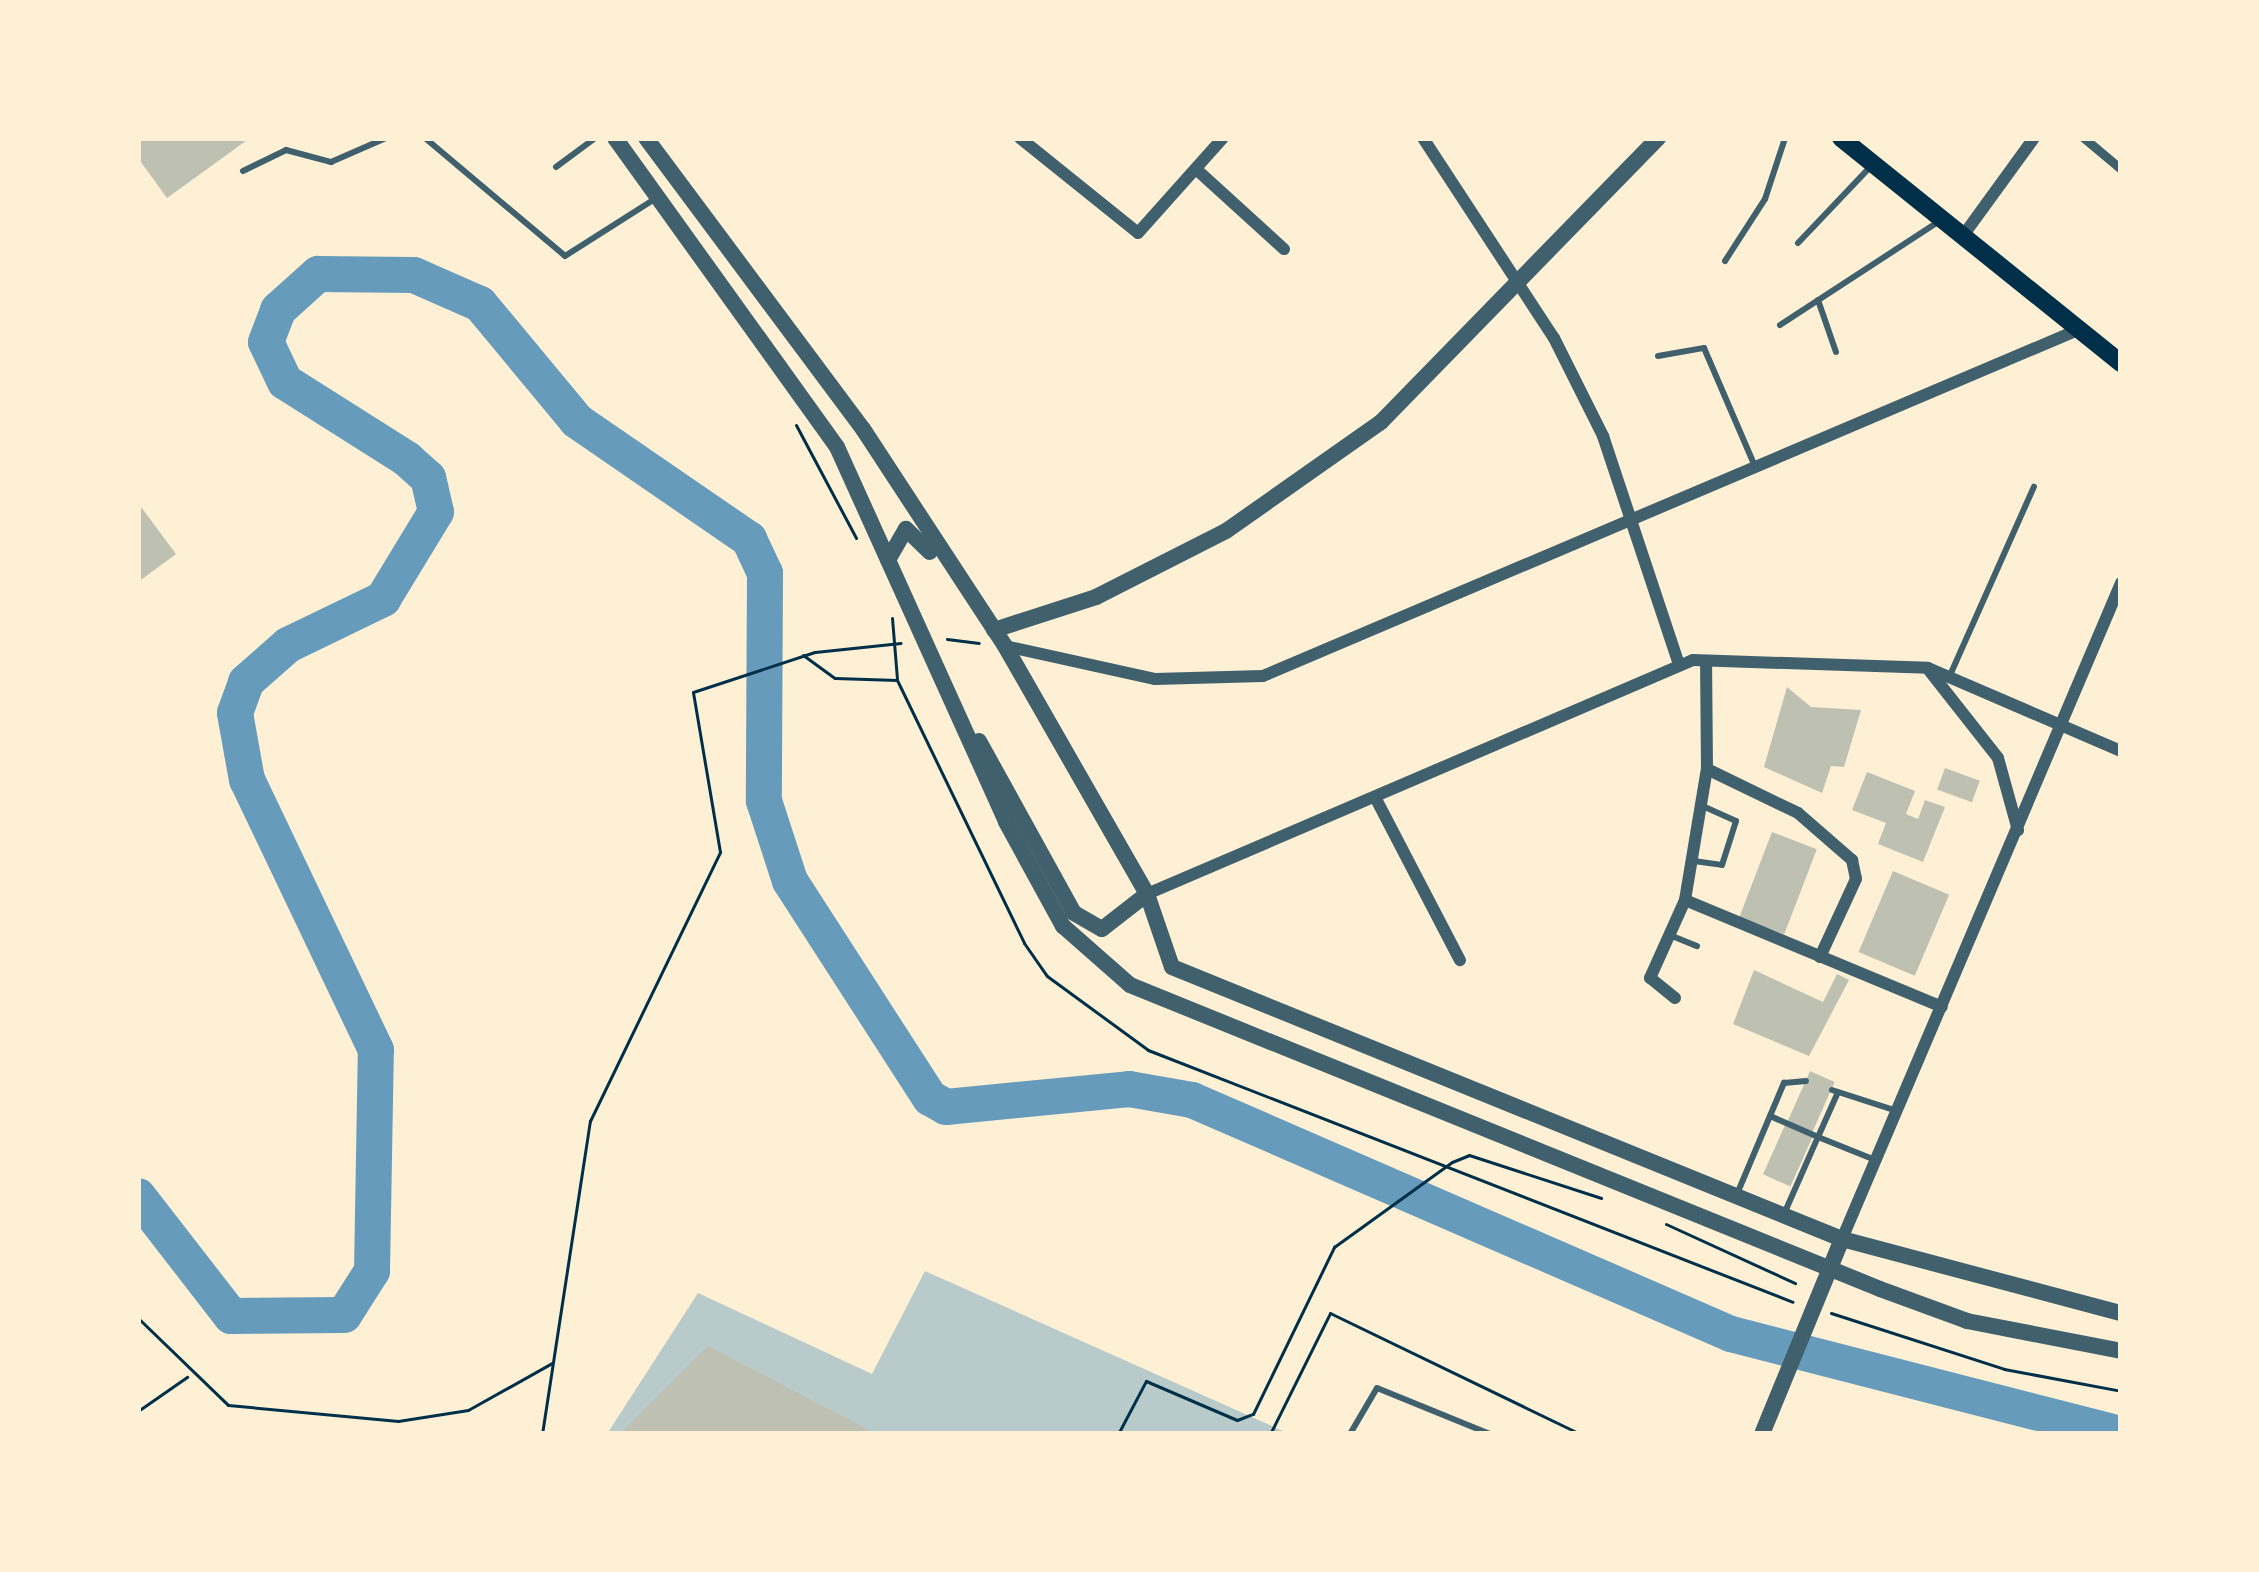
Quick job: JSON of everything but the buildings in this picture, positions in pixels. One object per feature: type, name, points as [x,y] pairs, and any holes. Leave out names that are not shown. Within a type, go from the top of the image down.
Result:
[{"type":"main road","points":[[1840,138],[1965,233],[2121,363]]},
{"type":"street","points":[[615,138],[806,398],[888,560],[961,726],[1063,926],[1130,986],[1967,1321],[2121,1351]]},
{"type":"street","points":[[646,138],[999,638],[1147,895],[1157,947],[1195,983],[1842,1239],[2121,1313]]},
{"type":"street","points":[[1021,138],[1138,233],[1223,138]]},
{"type":"street","points":[[1423,138],[1518,282],[1637,520],[1678,662]]},
{"type":"street","points":[[999,638],[1096,597],[1226,531],[1381,422],[1658,138]]},
{"type":"street","points":[[1965,233],[2034,138]]},
{"type":"street","points":[[2084,138],[2121,169]]},
{"type":"street","points":[[1196,169],[1284,249]]},
{"type":"street","points":[[999,638],[1155,679],[1233,683],[1637,520],[2080,329]]},
{"type":"street","points":[[888,560],[913,530],[974,600]]},
{"type":"street","points":[[1768,1428],[1829,1269],[2066,727],[2121,583]]},
{"type":"street","points":[[1675,998],[1650,978],[1684,900],[1691,861],[1707,769],[1706,661]]},
{"type":"street","points":[[961,726],[1074,913],[1102,929],[1147,895],[1678,662],[1928,668],[2121,751]]},
{"type":"street","points":[[1928,668],[1998,758],[2019,833]]},
{"type":"street","points":[[1707,769],[1798,813],[1852,860],[1856,879],[1820,957]]},
{"type":"street","points":[[1375,796],[1460,960]]},
{"type":"street","points":[[1684,900],[1942,1007]]},
{"type":"lane","points":[[243,171],[286,150],[331,162],[386,138]]},
{"type":"lane","points":[[424,138],[565,256],[659,196]]},
{"type":"lane","points":[[556,167],[596,138]]},
{"type":"lane","points":[[1725,261],[1765,199],[1786,138]]},
{"type":"lane","points":[[1798,243],[1873,163]]},
{"type":"lane","points":[[1780,325],[1946,218]]},
{"type":"lane","points":[[1817,300],[1836,352]]},
{"type":"lane","points":[[1658,356],[1685,343],[1705,349],[1756,469]]},
{"type":"lane","points":[[1951,674],[2034,488]]},
{"type":"lane","points":[[1691,861],[1722,866],[1736,821],[1700,805]]},
{"type":"lane","points":[[1669,935],[1696,946]]},
{"type":"lane","points":[[1735,1197],[1784,1083],[1805,1081]]},
{"type":"lane","points":[[1783,1216],[1835,1091],[1898,1111]]},
{"type":"lane","points":[[1770,1117],[1876,1160]]},
{"type":"lane","points":[[1350,1434],[1377,1388],[1490,1434]]},
{"type":"path","points":[[792,418],[866,560]]},
{"type":"path","points":[[883,598],[901,643],[897,680]]},
{"type":"path","points":[[542,1434],[590,1121],[720,852],[694,692],[723,677],[800,656],[924,640],[999,638]]},
{"type":"path","points":[[1118,1434],[1146,1381],[1237,1420],[1252,1414],[1327,1259],[1349,1237],[1452,1162],[1502,1163],[1612,1202]]},
{"type":"path","points":[[1654,1219],[1795,1283]]},
{"type":"path","points":[[1270,1434],[1330,1313],[1580,1434]]},
{"type":"path","points":[[138,1318],[188,1376],[227,1405],[398,1421],[468,1410],[554,1363]]},
{"type":"path","points":[[138,1411],[188,1376]]},
{"type":"shaded area","points":[[925,1271],[1282,1434],[607,1434],[698,1293],[872,1374]]},
{"type":"waterway","points":[[138,1196],[231,1316],[344,1315],[372,1271],[376,1050],[247,780],[235,713],[246,682],[288,645],[383,599],[436,512],[428,478],[407,459],[285,382],[266,342],[278,310],[318,274],[414,275],[480,304],[577,421],[749,539],[765,573],[764,801],[790,881],[930,1098],[946,1107],[1129,1089],[1192,1100],[1731,1334],[2120,1434]]}]
